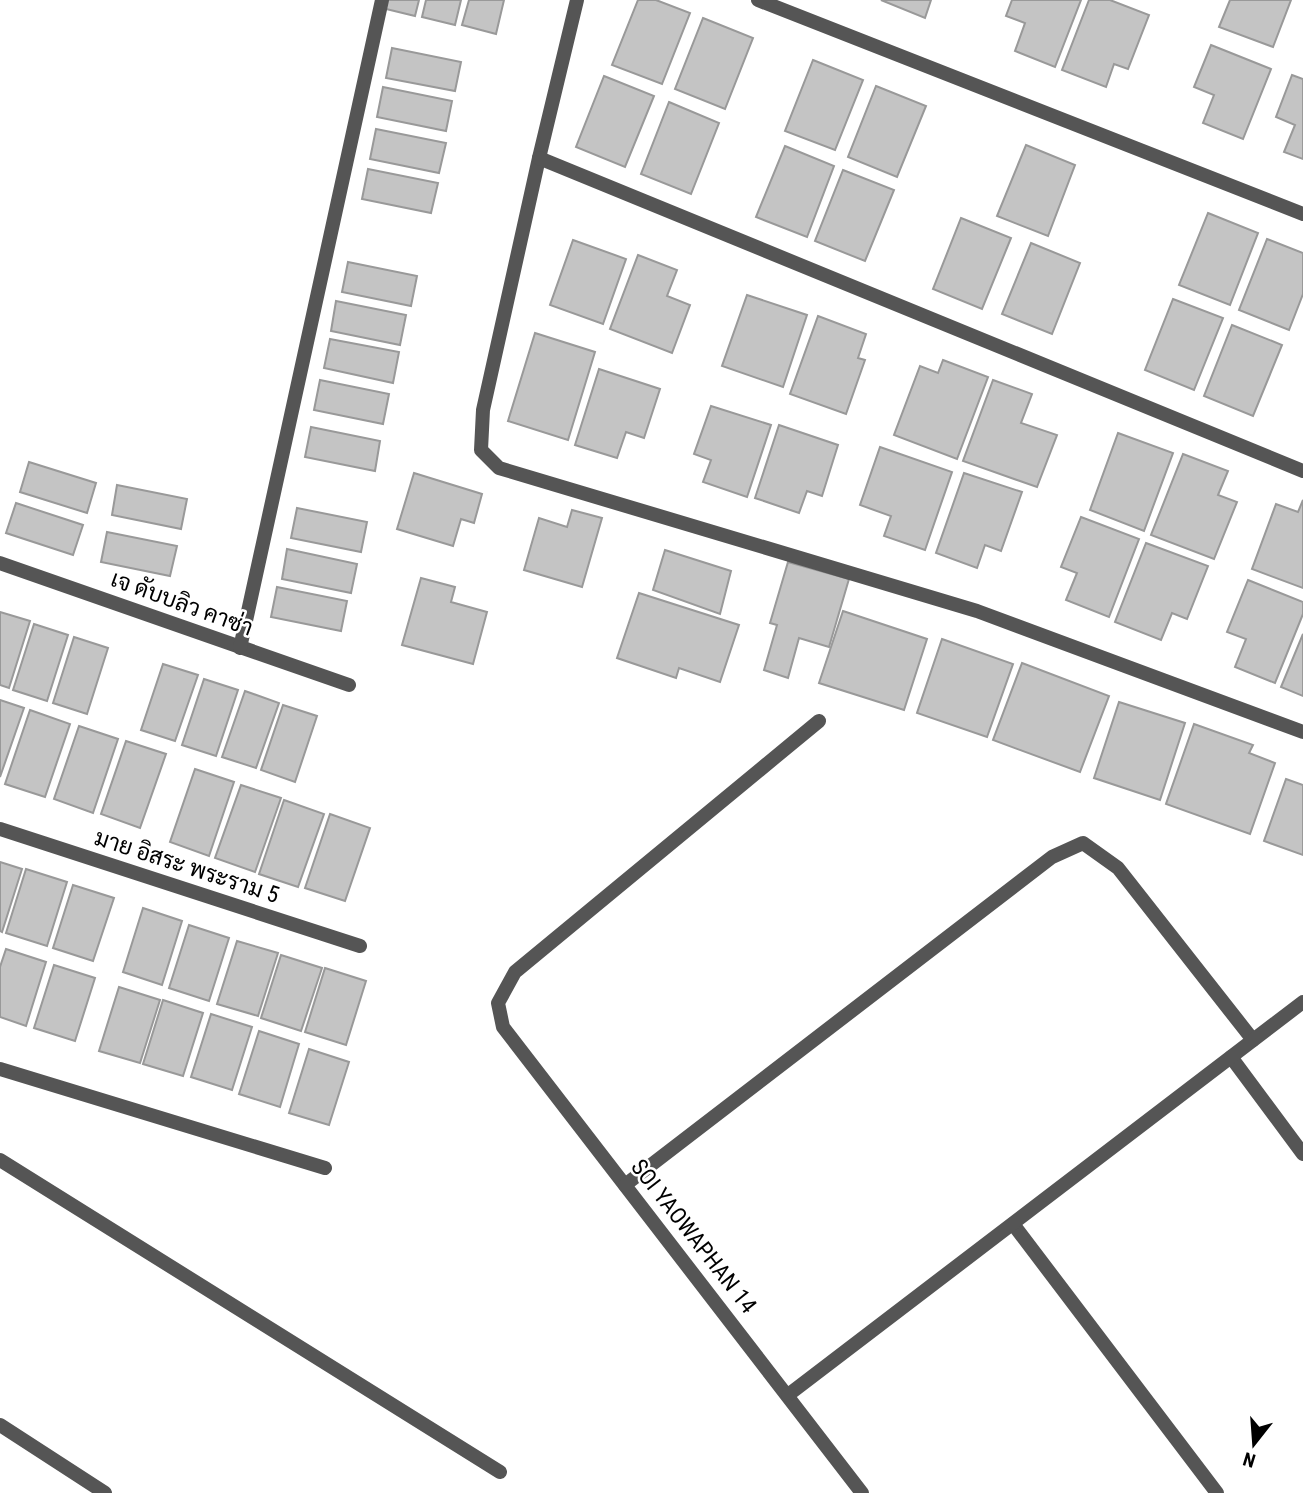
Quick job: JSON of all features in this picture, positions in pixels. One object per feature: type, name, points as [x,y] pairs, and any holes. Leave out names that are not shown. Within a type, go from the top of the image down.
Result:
[{"type":"street","points":[[240,648],[382,0]]},
{"type":"street","points":[[577,0],[483,410],[481,450],[499,468],[976,611],[1303,732]]},
{"type":"street","points":[[758,0],[1303,214]]},
{"type":"street","points":[[539,158],[1303,471]]},
{"type":"street","name":"เจ ดับบลิว คาซ่า","points":[[0,563],[349,685]]},
{"type":"street","name":"SOI YAOWAPHAN 14","points":[[819,721],[515,972],[498,1003],[503,1027],[862,1493]]},
{"type":"street","name":"มาย อิสระ พระราม 5","points":[[0,829],[360,946]]},
{"type":"street","points":[[625,1185],[1052,857],[1083,843],[1118,868],[1253,1040]]},
{"type":"street","points":[[788,1395],[1303,1002]]},
{"type":"street","points":[[1231,1057],[1303,1154]]},
{"type":"street","points":[[0,1069],[325,1168]]},
{"type":"street","points":[[0,1160],[500,1472]]},
{"type":"street","points":[[1013,1224],[1217,1493]]},
{"type":"street","points":[[0,1425],[105,1493]]},
{"type":"building","points":[[384,0],[419,0],[415,16],[382,8]]},
{"type":"building","points":[[426,0],[461,0],[455,25],[422,17]]},
{"type":"building","points":[[469,0],[504,0],[496,34],[462,25]]},
{"type":"building","points":[[638,0],[656,0],[690,13],[662,84],[612,65]]},
{"type":"building","points":[[881,0],[931,0],[925,18]]},
{"type":"building","points":[[1012,0],[1081,0],[1055,67],[1015,51],[1025,23],[1006,16]]},
{"type":"building","points":[[1089,0],[1110,0],[1149,15],[1128,69],[1114,64],[1106,87],[1062,70]]},
{"type":"building","points":[[1230,0],[1291,0],[1273,47],[1219,27]]},
{"type":"building","points":[[703,18],[753,38],[725,109],[675,89]]},
{"type":"building","points":[[1211,45],[1271,69],[1243,139],[1203,123],[1214,95],[1194,87]]},
{"type":"building","points":[[392,48],[461,62],[455,91],[386,78]]},
{"type":"building","points":[[813,60],[863,80],[835,150],[785,131]]},
{"type":"building","points":[[1292,75],[1303,79],[1303,159],[1284,152],[1295,125],[1276,117]]},
{"type":"building","points":[[604,76],[654,96],[625,167],[576,147]]},
{"type":"building","points":[[876,86],[926,106],[897,177],[848,157]]},
{"type":"building","points":[[383,87],[452,101],[446,131],[377,117]]},
{"type":"building","points":[[669,102],[719,123],[691,194],[641,174]]},
{"type":"building","points":[[376,129],[446,143],[439,173],[370,159]]},
{"type":"building","points":[[1026,145],[1075,165],[1048,236],[997,216]]},
{"type":"building","points":[[785,146],[834,166],[807,237],[756,217]]},
{"type":"building","points":[[368,169],[438,183],[431,213],[362,199]]},
{"type":"building","points":[[843,170],[894,190],[865,261],[815,241]]},
{"type":"building","points":[[1208,213],[1258,233],[1230,305],[1179,285]]},
{"type":"building","points":[[961,218],[1011,238],[982,309],[933,289]]},
{"type":"building","points":[[1267,239],[1303,253],[1303,294],[1289,330],[1239,310]]},
{"type":"building","points":[[573,240],[626,259],[603,324],[550,305]]},
{"type":"building","points":[[1031,243],[1080,263],[1052,334],[1002,314]]},
{"type":"building","points":[[638,255],[677,270],[667,296],[690,305],[672,353],[610,329]]},
{"type":"building","points":[[348,262],[417,276],[411,306],[342,292]]},
{"type":"building","points":[[747,295],[807,315],[783,387],[722,366]]},
{"type":"building","points":[[1173,299],[1223,318],[1194,390],[1145,370]]},
{"type":"building","points":[[336,301],[406,315],[400,345],[331,331]]},
{"type":"building","points":[[818,316],[866,334],[858,358],[865,360],[846,414],[790,394]]},
{"type":"building","points":[[1232,325],[1282,345],[1253,416],[1204,396]]},
{"type":"building","points":[[535,333],[595,352],[568,440],[508,421]]},
{"type":"building","points":[[330,339],[399,352],[393,383],[324,368]]},
{"type":"building","points":[[943,360],[988,377],[957,459],[894,435],[920,366],[938,373]]},
{"type":"building","points":[[599,369],[660,389],[644,438],[626,432],[617,458],[575,445]]},
{"type":"building","points":[[320,380],[389,394],[383,424],[314,410]]},
{"type":"building","points":[[993,380],[1032,394],[1021,423],[1057,435],[1037,487],[963,461]]},
{"type":"building","points":[[711,406],[771,425],[747,497],[703,482],[711,460],[694,454]]},
{"type":"building","points":[[779,425],[838,445],[822,496],[807,491],[799,513],[755,498]]},
{"type":"building","points":[[311,427],[380,441],[375,471],[305,457]]},
{"type":"building","points":[[1118,433],[1173,453],[1144,531],[1090,510]]},
{"type":"building","points":[[880,447],[952,472],[925,550],[884,536],[891,516],[860,505]]},
{"type":"building","points":[[1183,454],[1228,471],[1218,495],[1237,502],[1214,559],[1151,535]]},
{"type":"building","points":[[29,462],[96,483],[87,513],[20,492]]},
{"type":"building","points":[[414,473],[482,494],[474,523],[461,519],[453,546],[397,529]]},
{"type":"building","points":[[964,473],[1022,492],[1001,551],[985,545],[977,568],[936,553]]},
{"type":"building","points":[[117,485],[187,499],[181,529],[112,515]]},
{"type":"building","points":[[1303,500],[1303,588],[1252,569],[1276,504],[1298,512]]},
{"type":"building","points":[[16,503],[83,525],[73,555],[6,533]]},
{"type":"building","points":[[297,508],[367,522],[361,552],[291,538]]},
{"type":"building","points":[[572,510],[602,518],[582,587],[524,570],[539,518],[567,527]]},
{"type":"building","points":[[1081,517],[1139,539],[1109,617],[1066,600],[1077,573],[1061,567]]},
{"type":"building","points":[[107,532],[177,546],[170,576],[101,562]]},
{"type":"building","points":[[1146,543],[1208,566],[1187,619],[1172,613],[1161,640],[1115,622]]},
{"type":"building","points":[[287,549],[357,564],[351,593],[282,579]]},
{"type":"building","points":[[665,550],[731,571],[720,614],[653,590]]},
{"type":"building","points":[[788,562],[849,579],[829,647],[799,638],[788,678],[764,670],[777,625],[770,623]]},
{"type":"building","points":[[421,578],[455,587],[451,602],[487,612],[473,664],[402,645]]},
{"type":"building","points":[[1248,580],[1303,602],[1303,614],[1275,683],[1235,667],[1246,639],[1227,632]]},
{"type":"building","points":[[277,587],[347,601],[341,631],[271,617]]},
{"type":"building","points":[[639,593],[739,625],[720,682],[679,668],[676,678],[617,658]]},
{"type":"building","points":[[843,611],[927,639],[904,710],[819,683]]},
{"type":"building","points":[[0,612],[30,621],[9,688],[0,685]]},
{"type":"building","points":[[34,624],[68,635],[47,701],[13,690]]},
{"type":"building","points":[[1303,634],[1303,696],[1281,687]]},
{"type":"building","points":[[74,637],[108,648],[87,714],[53,703]]},
{"type":"building","points":[[942,639],[1013,664],[987,737],[917,713]]},
{"type":"building","points":[[1022,663],[1109,696],[1080,772],[993,740]]},
{"type":"building","points":[[163,664],[198,675],[175,741],[141,730]]},
{"type":"building","points":[[204,679],[238,690],[216,756],[182,745]]},
{"type":"building","points":[[245,691],[279,703],[256,768],[222,757]]},
{"type":"building","points":[[0,700],[24,708],[0,777]]},
{"type":"building","points":[[1119,702],[1185,723],[1160,800],[1094,778]]},
{"type":"building","points":[[283,705],[317,716],[295,782],[261,770]]},
{"type":"building","points":[[30,710],[70,724],[45,797],[5,784]]},
{"type":"building","points":[[1194,724],[1253,745],[1249,753],[1275,763],[1250,834],[1166,804]]},
{"type":"building","points":[[79,726],[118,739],[93,813],[54,799]]},
{"type":"building","points":[[126,741],[166,754],[140,828],[101,814]]},
{"type":"building","points":[[195,769],[234,782],[209,856],[170,842]]},
{"type":"building","points":[[1286,779],[1303,785],[1303,855],[1264,841]]},
{"type":"building","points":[[241,785],[281,798],[255,872],[215,858]]},
{"type":"building","points":[[284,800],[324,814],[298,887],[259,874]]},
{"type":"building","points":[[330,814],[370,828],[345,901],[305,888]]},
{"type":"building","points":[[0,862],[22,869],[2,932],[0,931]]},
{"type":"building","points":[[26,869],[67,882],[47,946],[6,933]]},
{"type":"building","points":[[73,885],[114,898],[93,961],[53,948]]},
{"type":"building","points":[[143,908],[182,921],[162,985],[123,972]]},
{"type":"building","points":[[189,925],[229,938],[209,1001],[169,988]]},
{"type":"building","points":[[237,941],[278,953],[258,1016],[217,1004]]},
{"type":"building","points":[[6,949],[46,962],[26,1026],[0,1017],[0,967]]},
{"type":"building","points":[[281,955],[322,968],[301,1031],[261,1018]]},
{"type":"building","points":[[54,965],[95,978],[75,1041],[34,1028]]},
{"type":"building","points":[[325,968],[366,981],[346,1045],[305,1032]]},
{"type":"building","points":[[119,987],[160,1000],[140,1063],[99,1051]]},
{"type":"building","points":[[163,1000],[203,1013],[183,1076],[143,1064]]},
{"type":"building","points":[[211,1014],[252,1027],[232,1090],[191,1077]]},
{"type":"building","points":[[259,1031],[299,1044],[280,1107],[239,1094]]},
{"type":"building","points":[[309,1049],[349,1062],[329,1125],[289,1113]]}]
